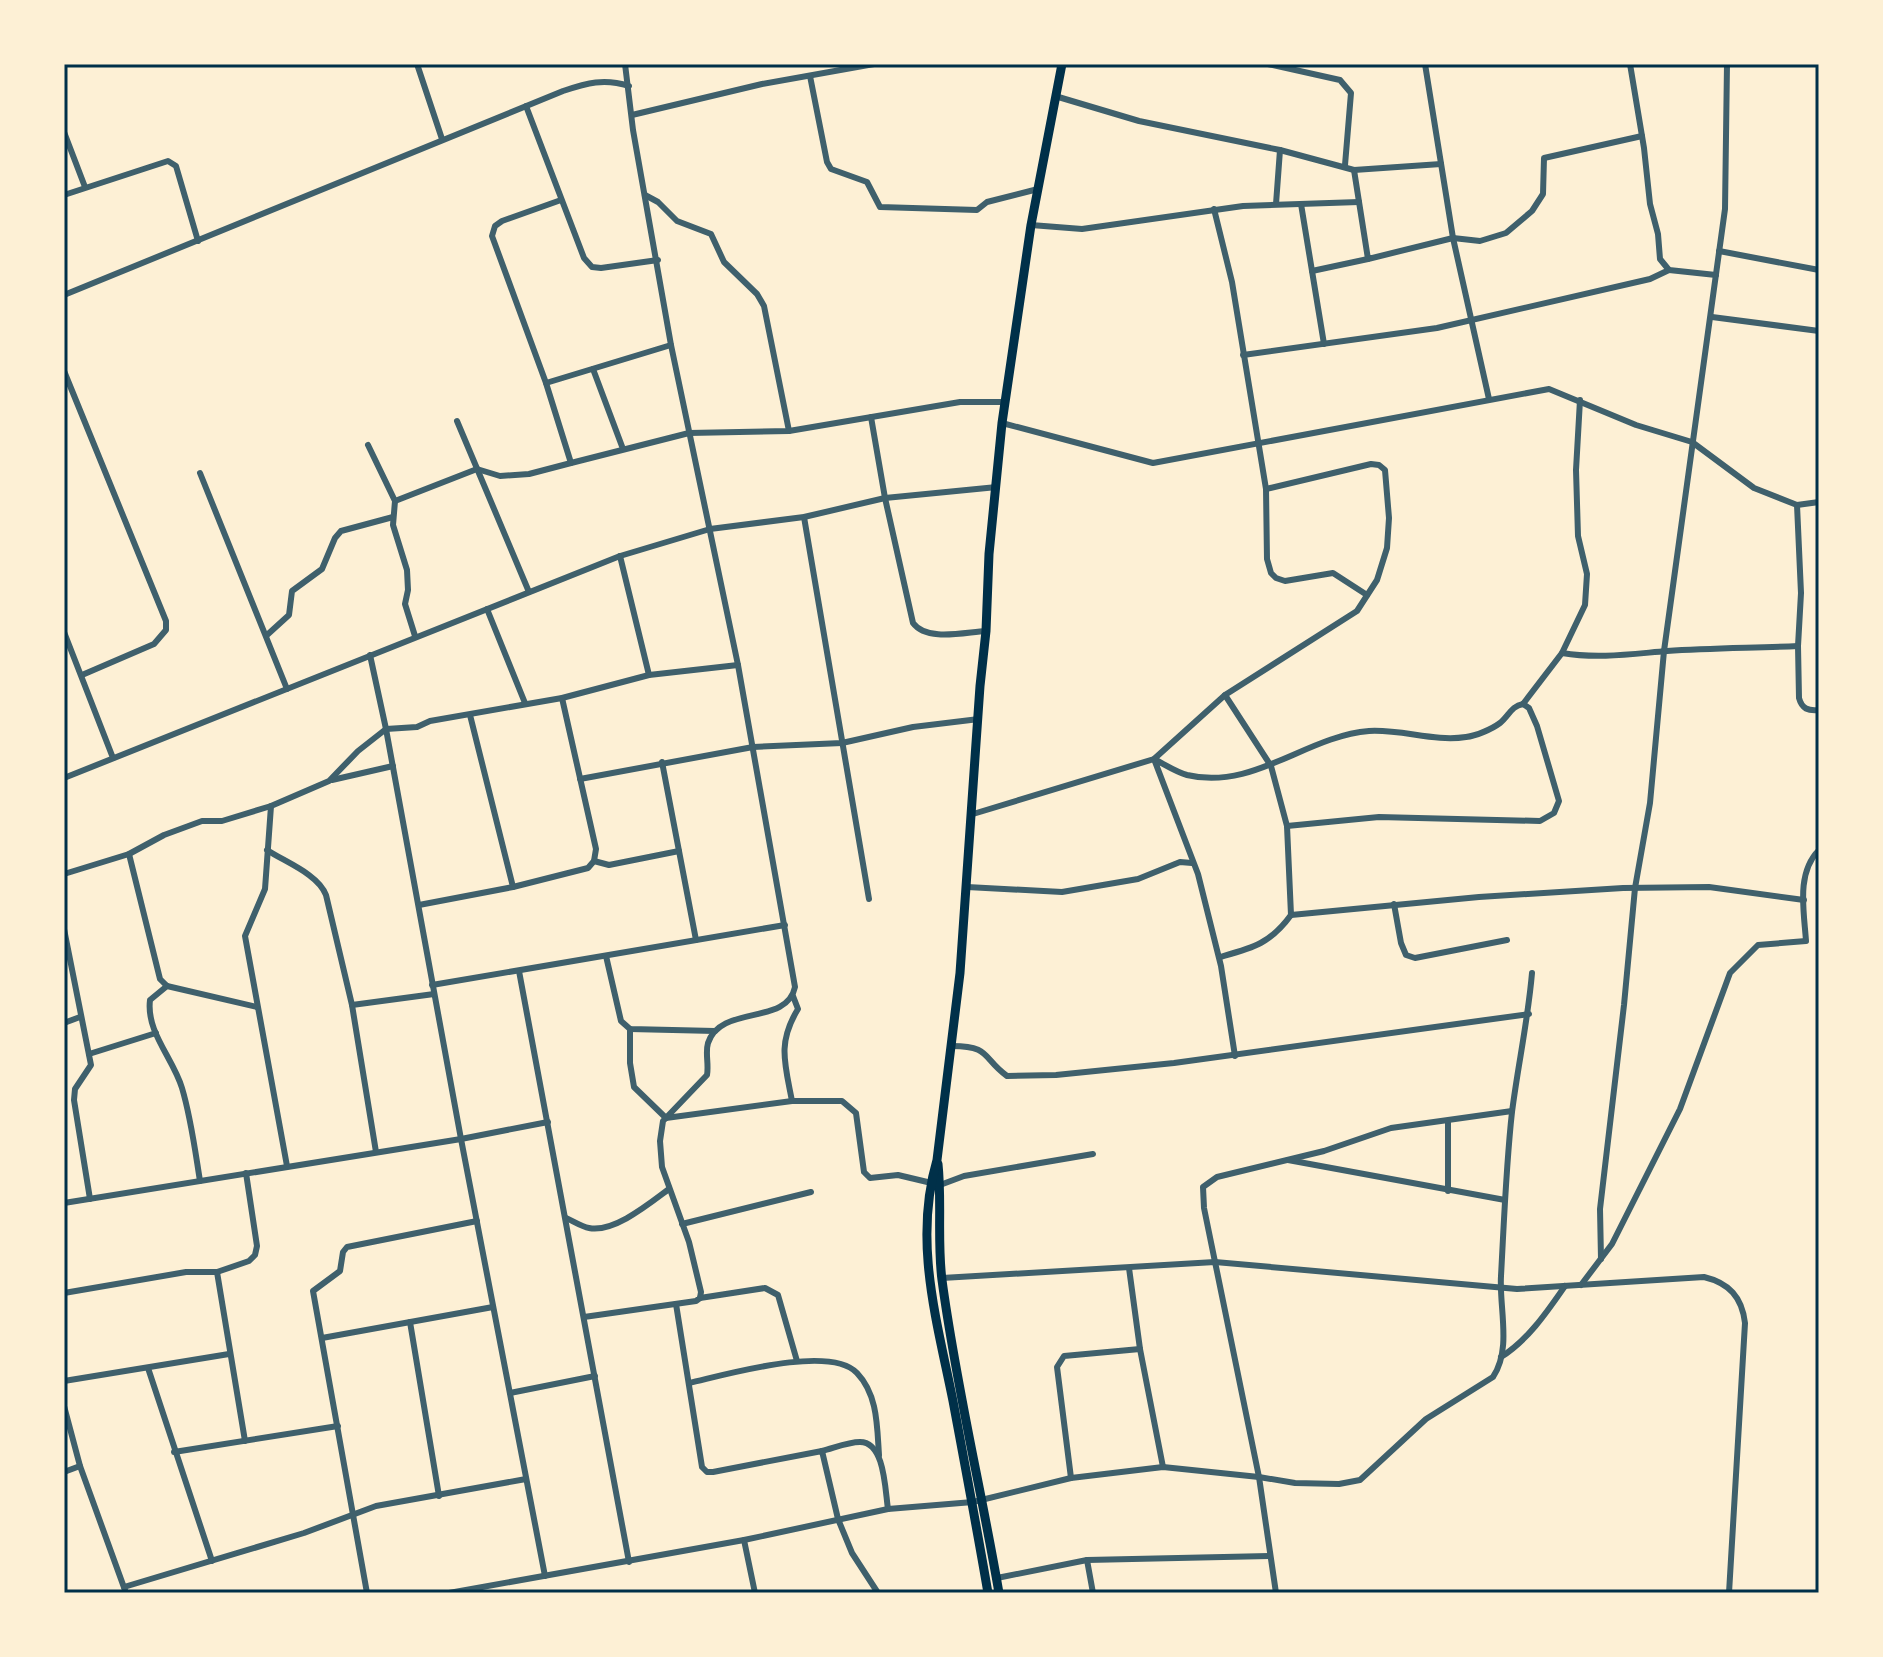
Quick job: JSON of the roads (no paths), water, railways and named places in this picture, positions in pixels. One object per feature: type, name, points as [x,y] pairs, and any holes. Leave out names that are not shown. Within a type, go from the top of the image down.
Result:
[{"type":"main road","points":[[999,1593],[931,1288],[926,1231],[952,1046],[967,887],[989,554],[1002,423],[1031,225],[1062,64]]},
{"type":"main road","points":[[935,1184],[942,1278],[977,1501],[988,1593]]},
{"type":"main road","points":[[926,1231],[938,1231]]},
{"type":"street","points":[[417,64],[442,139]]},
{"type":"street","points":[[625,64],[671,345],[738,665],[795,987],[793,996],[786,1004],[733,1019],[715,1031],[708,1042],[707,1075],[663,1121],[660,1141],[662,1167],[682,1224],[700,1298]]},
{"type":"street","points":[[826,64],[827,73]]},
{"type":"street","points":[[632,115],[762,84],[874,64]]},
{"type":"street","points":[[1268,64],[1340,80],[1346,86],[1351,93],[1345,165]]},
{"type":"street","points":[[1425,64],[1453,238],[1489,399]]},
{"type":"street","points":[[1630,64],[1660,259],[1669,270]]},
{"type":"street","points":[[1601,1259],[1600,1209],[1635,888],[1650,803],[1664,651],[1725,209],[1727,64]]},
{"type":"street","points":[[810,76],[827,162],[831,169],[867,182],[880,207],[977,210],[987,202],[1038,189]]},
{"type":"street","points":[[64,295],[442,139],[592,81],[629,86]]},
{"type":"street","points":[[1055,96],[1139,121],[1280,150],[1345,165],[1354,170],[1441,164]]},
{"type":"street","points":[[526,106],[584,258],[592,267],[601,268],[658,260]]},
{"type":"street","points":[[64,132],[85,187]]},
{"type":"street","points":[[1312,271],[1453,238],[1480,241],[1506,233],[1532,211],[1543,194],[1544,158],[1642,136]]},
{"type":"street","points":[[1276,204],[1280,150]]},
{"type":"street","points":[[64,195],[168,161],[176,166],[198,241]]},
{"type":"street","points":[[1354,170],[1368,259]]},
{"type":"street","points":[[645,195],[658,202],[677,221],[711,234],[724,262],[757,294],[764,306],[789,431]]},
{"type":"street","points":[[561,200],[502,221],[495,226],[492,236],[546,383],[571,463]]},
{"type":"street","points":[[1031,225],[1082,229],[1214,209],[1359,202]]},
{"type":"street","points":[[1301,204],[1324,344]]},
{"type":"street","points":[[1214,209],[1232,282],[1266,489],[1267,559],[1271,573],[1285,581],[1333,573],[1367,595]]},
{"type":"street","points":[[1719,251],[1819,270]]},
{"type":"street","points":[[1243,355],[1437,328],[1650,279],[1669,270],[1716,275]]},
{"type":"street","points":[[1712,317],[1819,331]]},
{"type":"street","points":[[546,383],[671,345]]},
{"type":"street","points":[[593,369],[623,449]]},
{"type":"street","points":[[64,371],[166,621],[166,630],[154,644],[82,675]]},
{"type":"street","points":[[1002,423],[1153,463],[1549,389],[1636,425],[1692,442],[1754,488],[1797,505],[1819,502]]},
{"type":"street","points":[[1154,759],[1186,775],[1216,777],[1271,766],[1322,741],[1369,731],[1442,738],[1469,737],[1500,723],[1513,708],[1523,704],[1562,653],[1585,605],[1587,574],[1578,536],[1580,400]]},
{"type":"street","points":[[395,501],[477,469],[500,476],[529,474],[689,433],[789,431],[960,402],[1005,402]]},
{"type":"street","points":[[871,417],[885,498],[913,623],[918,630],[939,634],[986,631]]},
{"type":"street","points":[[457,421],[529,592]]},
{"type":"street","points":[[368,445],[395,501],[394,533],[408,578],[405,604],[415,636]]},
{"type":"street","points":[[973,814],[1154,759],[1225,695],[1357,611],[1377,580],[1387,548],[1389,518],[1385,470],[1371,464],[1266,489]]},
{"type":"street","points":[[200,473],[287,689]]},
{"type":"street","points":[[64,778],[620,556],[710,529],[804,517],[885,498],[997,487]]},
{"type":"street","points":[[1797,505],[1801,705],[1806,709],[1819,710]]},
{"type":"street","points":[[267,635],[289,615],[292,591],[322,569],[341,531],[393,517]]},
{"type":"street","points":[[804,517],[869,899]]},
{"type":"street","points":[[620,556],[649,675]]},
{"type":"street","points":[[487,609],[525,703]]},
{"type":"street","points":[[64,632],[113,758]]},
{"type":"street","points":[[1562,653],[1599,657],[1664,651],[1798,646]]},
{"type":"street","points":[[370,655],[545,1576]]},
{"type":"street","points":[[329,781],[358,751],[386,729],[410,729],[430,721],[562,698],[649,675],[738,665]]},
{"type":"street","points":[[1220,957],[1261,945],[1291,915],[1287,826],[1271,766],[1225,695]]},
{"type":"street","points":[[419,905],[513,887],[588,868],[594,861],[596,849],[562,698]]},
{"type":"street","points":[[1287,826],[1379,817],[1540,821],[1554,813],[1559,801],[1537,726],[1529,708],[1523,704]]},
{"type":"street","points":[[470,715],[513,887]]},
{"type":"street","points":[[580,779],[753,747],[842,743],[913,727],[979,719]]},
{"type":"street","points":[[1154,759],[1198,874],[1220,957],[1235,1056]]},
{"type":"street","points":[[662,762],[696,940]]},
{"type":"street","points":[[64,874],[129,854],[164,835],[202,821],[222,821],[271,806],[329,781],[393,766]]},
{"type":"street","points":[[271,806],[265,889],[245,936],[287,1166]]},
{"type":"street","points":[[267,850],[323,887],[352,1005],[376,1152]]},
{"type":"street","points":[[1581,1285],[1612,1244],[1680,1109],[1730,973],[1758,945],[1806,941],[1804,877],[1808,862],[1819,850]]},
{"type":"street","points":[[594,861],[609,865],[679,851]]},
{"type":"street","points":[[129,854],[157,974],[167,986],[257,1007]]},
{"type":"street","points":[[967,887],[1062,892],[1138,879],[1180,862],[1192,863]]},
{"type":"street","points":[[1291,915],[1394,904],[1635,888],[1709,887],[1804,900]]},
{"type":"street","points":[[1394,904],[1401,943],[1406,955],[1415,958],[1507,940]]},
{"type":"street","points":[[432,985],[785,925]]},
{"type":"street","points":[[64,929],[91,1065],[75,1089],[74,1100],[90,1199]]},
{"type":"street","points":[[606,956],[621,1021],[630,1029],[715,1031]]},
{"type":"street","points":[[519,971],[629,1562]]},
{"type":"street","points":[[449,1593],[744,1540],[888,1509],[977,1501],[1071,1478],[1163,1467],[1295,1483],[1339,1484],[1360,1480],[1426,1419],[1493,1377],[1500,1367],[1504,1316],[1500,1287],[1512,1111],[1529,1014],[1532,973]]},
{"type":"street","points":[[167,986],[150,1000],[149,1011],[180,1083],[200,1181]]},
{"type":"street","points":[[352,1005],[434,994]]},
{"type":"street","points":[[792,1101],[782,1051],[789,1024],[798,1009],[793,996]]},
{"type":"street","points":[[952,1046],[968,1046],[985,1052],[1007,1076],[1056,1075],[1235,1056],[1529,1014]]},
{"type":"street","points":[[64,1023],[80,1017]]},
{"type":"street","points":[[630,1029],[634,1087],[666,1118]]},
{"type":"street","points":[[89,1054],[156,1033]]},
{"type":"street","points":[[666,1118],[792,1101],[842,1101],[856,1113],[864,1172],[870,1178],[898,1175],[935,1184],[964,1176],[1093,1154]]},
{"type":"street","points":[[1276,1593],[1259,1477],[1202,1196],[1203,1187],[1217,1177],[1324,1151],[1391,1128],[1512,1111]]},
{"type":"street","points":[[64,1203],[461,1139],[548,1122]]},
{"type":"street","points":[[1448,1122],[1448,1191]]},
{"type":"street","points":[[1285,1159],[1505,1200]]},
{"type":"street","points":[[64,1293],[186,1272],[217,1272],[249,1261],[255,1255],[257,1246],[246,1173]]},
{"type":"street","points":[[566,1218],[591,1229],[610,1226],[631,1216],[669,1189]]},
{"type":"street","points":[[682,1224],[811,1192]]},
{"type":"street","points":[[367,1593],[313,1291],[340,1271],[343,1252],[347,1247],[477,1221]]},
{"type":"street","points":[[942,1278],[1215,1262],[1517,1289],[1704,1277],[1718,1281],[1739,1299],[1745,1323],[1729,1593]]},
{"type":"street","points":[[1129,1268],[1140,1349],[1163,1467]]},
{"type":"street","points":[[217,1272],[245,1441]]},
{"type":"street","points":[[1501,1358],[1538,1324],[1565,1286]]},
{"type":"street","points":[[584,1317],[765,1288],[778,1295],[797,1361]]},
{"type":"street","points":[[676,1304],[700,1463],[707,1472],[856,1442],[865,1442],[879,1455]]},
{"type":"street","points":[[322,1338],[493,1307]]},
{"type":"street","points":[[410,1322],[439,1496]]},
{"type":"street","points":[[1071,1478],[1057,1367],[1060,1360],[1064,1356],[1140,1349]]},
{"type":"street","points":[[64,1381],[229,1354]]},
{"type":"street","points":[[689,1383],[797,1361],[841,1362],[856,1372],[877,1412],[879,1455],[888,1509]]},
{"type":"street","points":[[148,1368],[212,1561]]},
{"type":"street","points":[[510,1393],[595,1376]]},
{"type":"street","points":[[64,1406],[80,1466],[125,1590],[376,1506],[526,1479]]},
{"type":"street","points":[[174,1452],[338,1426]]},
{"type":"street","points":[[822,1451],[838,1519],[852,1553],[878,1593]]},
{"type":"street","points":[[64,1472],[80,1466]]},
{"type":"street","points":[[744,1540],[755,1593]]},
{"type":"street","points":[[997,1578],[1087,1560],[1269,1556]]},
{"type":"street","points":[[1087,1560],[1093,1593]]},
{"type":"street","points":[[500,1584],[506,1593]]}]
